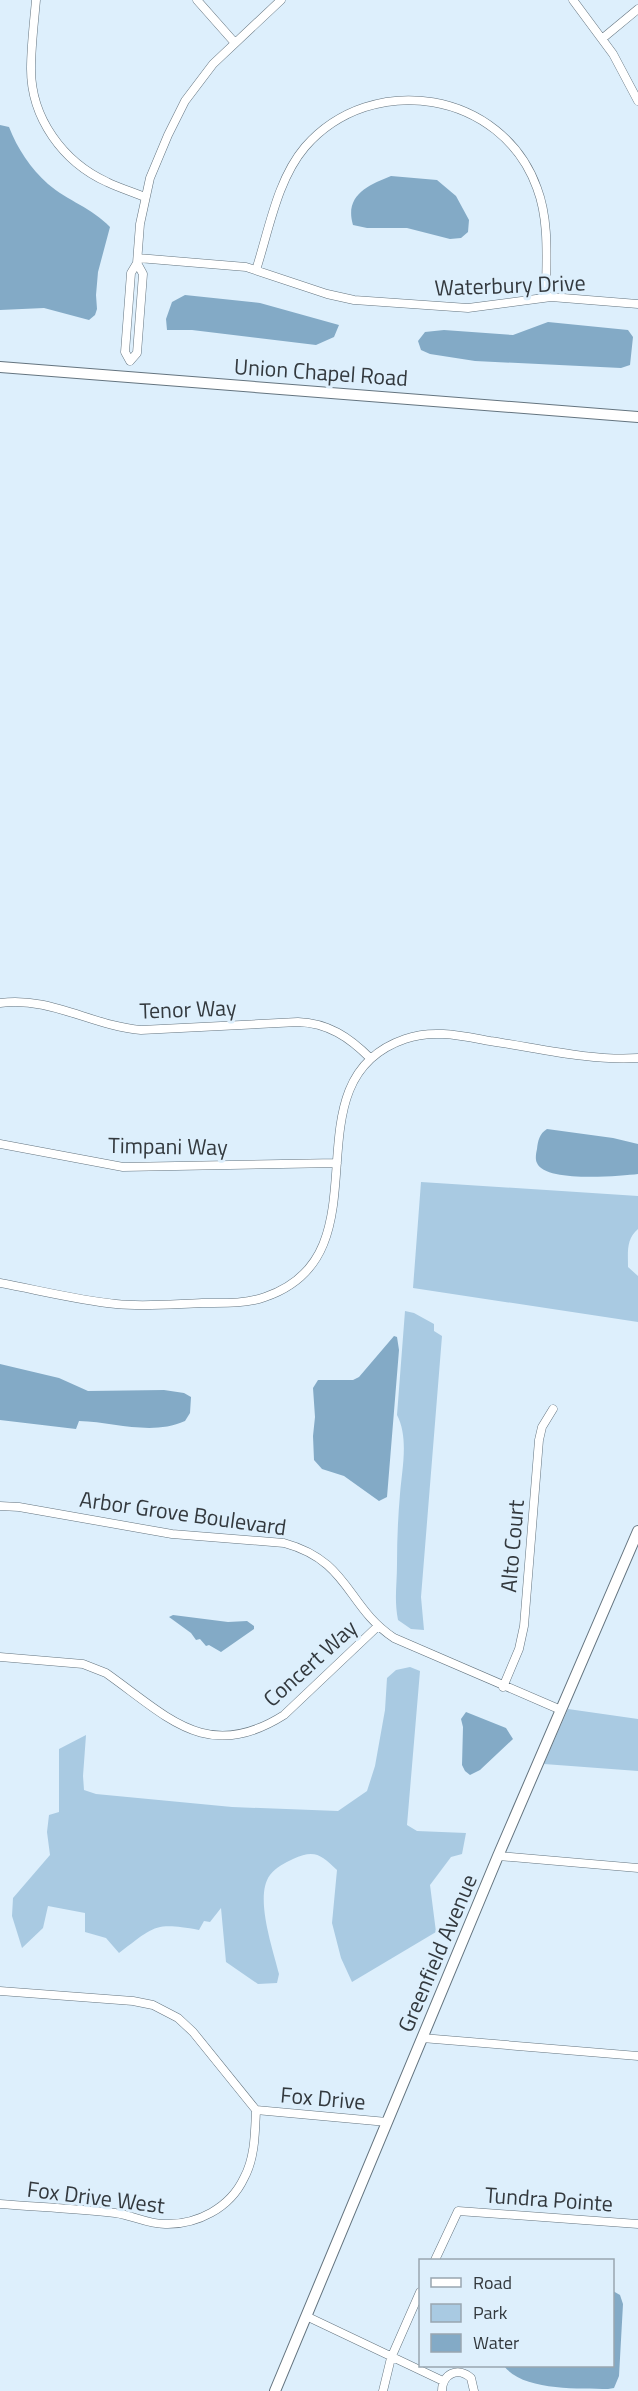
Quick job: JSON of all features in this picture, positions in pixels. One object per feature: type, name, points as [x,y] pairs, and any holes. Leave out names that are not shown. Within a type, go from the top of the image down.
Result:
[{"type":"main road","name":"Union Chapel Road","points":[[0,367],[638,417]]},
{"type":"main road","name":"Greenfield Avenue","points":[[275,2391],[498,1856],[638,1531]]},
{"type":"street","points":[[36,0],[32,81],[40,113],[49,132],[59,147],[74,162],[106,182],[146,197]]},
{"type":"street","points":[[197,0],[235,43]]},
{"type":"street","points":[[129,377],[130,361],[124,352],[131,273],[137,260],[150,178],[185,101],[213,64],[281,0]]},
{"type":"street","points":[[573,0],[603,38],[638,101]]},
{"type":"street","points":[[603,38],[638,9]]},
{"type":"street","points":[[256,270],[285,182],[294,162],[321,132],[339,119],[383,101],[426,100],[442,103],[477,118],[498,132],[524,162],[538,189],[542,205],[546,297]]},
{"type":"street","points":[[130,361],[137,353],[143,274],[137,260]]},
{"type":"street","name":"Waterbury Drive","points":[[137,260],[231,265],[256,270],[327,294],[354,300],[468,308],[546,297],[638,304]]},
{"type":"street","name":"Tenor Way","points":[[0,1003],[14,1001],[39,1003],[124,1028],[141,1030],[298,1022],[315,1024],[332,1029],[349,1039],[370,1058]]},
{"type":"street","points":[[0,1283],[125,1305],[219,1303],[264,1298],[296,1281],[313,1265],[320,1253],[328,1234],[334,1209],[345,1100],[355,1078],[370,1058],[386,1047],[405,1039],[438,1034],[606,1058],[638,1058]]},
{"type":"street","name":"Timpani Way","points":[[0,1144],[123,1167],[337,1163]]},
{"type":"street","name":"Alto Court","points":[[503,1686],[522,1639],[539,1440],[542,1427],[553,1409]]},
{"type":"street","name":"Arbor Grove Boulevard","points":[[0,1506],[164,1533],[284,1543],[299,1547],[328,1564],[378,1626],[405,1645],[561,1710]]},
{"type":"street","name":"Concert Way","points":[[0,1657],[83,1664],[96,1668],[174,1723],[204,1734],[237,1735],[269,1724],[284,1715],[378,1626]]},
{"type":"street","points":[[498,1856],[638,1868]]},
{"type":"street","points":[[0,1991],[125,2000],[153,2005],[178,2018],[193,2032],[256,2110]]},
{"type":"street","points":[[423,2038],[638,2056]]},
{"type":"street","name":"Fox Drive","points":[[256,2110],[387,2122]]},
{"type":"street","name":"Fox Drive West","points":[[0,2205],[118,2213],[162,2224],[195,2220],[217,2210],[227,2201],[245,2177],[254,2142],[256,2110]]},
{"type":"street","name":"Tundra Pointe","points":[[435,2259],[458,2211],[638,2224]]},
{"type":"street","points":[[383,2391],[391,2358],[419,2294]]},
{"type":"street","points":[[306,2316],[443,2381]]},
{"type":"street","points":[[442,2391],[443,2381],[451,2373],[462,2372],[471,2378],[474,2391]]},
{"type":"green space","points":[[421,1182],[638,1196],[638,1229],[631,1237],[628,1246],[628,1267],[638,1276],[638,1322],[413,1288]]},
{"type":"green space","points":[[405,1311],[414,1313],[434,1324],[434,1331],[442,1336],[421,1597],[424,1630],[411,1629],[398,1620],[396,1605],[398,1520],[404,1454],[403,1434],[397,1415]]},
{"type":"green space","points":[[410,1667],[420,1671],[407,1825],[417,1831],[466,1833],[462,1854],[451,1857],[430,1885],[436,1932],[352,1982],[341,1958],[332,1923],[337,1870],[322,1857],[307,1854],[281,1865],[270,1875],[266,1884],[264,1909],[279,1974],[277,1983],[258,1984],[226,1962],[221,1908],[210,1922],[204,1921],[199,1930],[173,1926],[156,1928],[119,1953],[106,1938],[85,1932],[85,1913],[48,1906],[43,1928],[22,1948],[12,1916],[13,1898],[50,1855],[47,1832],[49,1815],[59,1812],[59,1749],[86,1735],[84,1790],[96,1794],[232,1807],[338,1811],[367,1791],[375,1766],[385,1710],[387,1678],[396,1670]]},
{"type":"green space","points":[[568,1709],[638,1719],[638,1771],[544,1764]]},
{"type":"water","points":[[0,125],[9,127],[25,158],[48,184],[96,215],[110,227],[98,272],[97,309],[95,315],[89,320],[44,308],[0,310]]},
{"type":"water","points":[[391,176],[437,180],[456,196],[469,220],[468,232],[461,238],[450,239],[407,228],[367,228],[353,225],[351,215],[355,199],[367,188]]},
{"type":"water","points":[[185,295],[260,303],[339,325],[334,337],[316,345],[192,330],[167,330],[166,319],[172,302]]},
{"type":"water","points":[[548,322],[628,330],[633,337],[630,365],[621,368],[475,361],[430,354],[421,350],[418,341],[425,332],[444,330],[513,335]]},
{"type":"water","points":[[547,1129],[613,1138],[638,1144],[638,1174],[584,1177],[568,1176],[543,1169],[536,1162],[536,1154],[539,1138]]},
{"type":"water","points":[[394,1336],[397,1337],[399,1350],[387,1497],[379,1501],[344,1476],[322,1469],[314,1460],[313,1388],[318,1380],[353,1380],[359,1377]]},
{"type":"water","points":[[0,1364],[59,1378],[88,1391],[164,1390],[184,1393],[191,1397],[190,1413],[185,1421],[146,1428],[79,1421],[76,1429],[0,1420]]},
{"type":"water","points":[[173,1615],[228,1622],[247,1621],[254,1626],[254,1629],[221,1652],[209,1645],[206,1646],[200,1639],[196,1640],[191,1633],[169,1617]]},
{"type":"water","points":[[466,1712],[506,1728],[513,1739],[480,1770],[470,1775],[462,1765],[463,1727],[461,1719]]},
{"type":"water","points":[[614,2292],[620,2295],[623,2304],[619,2376],[614,2388],[552,2387],[524,2380],[505,2367],[614,2367]]}]
